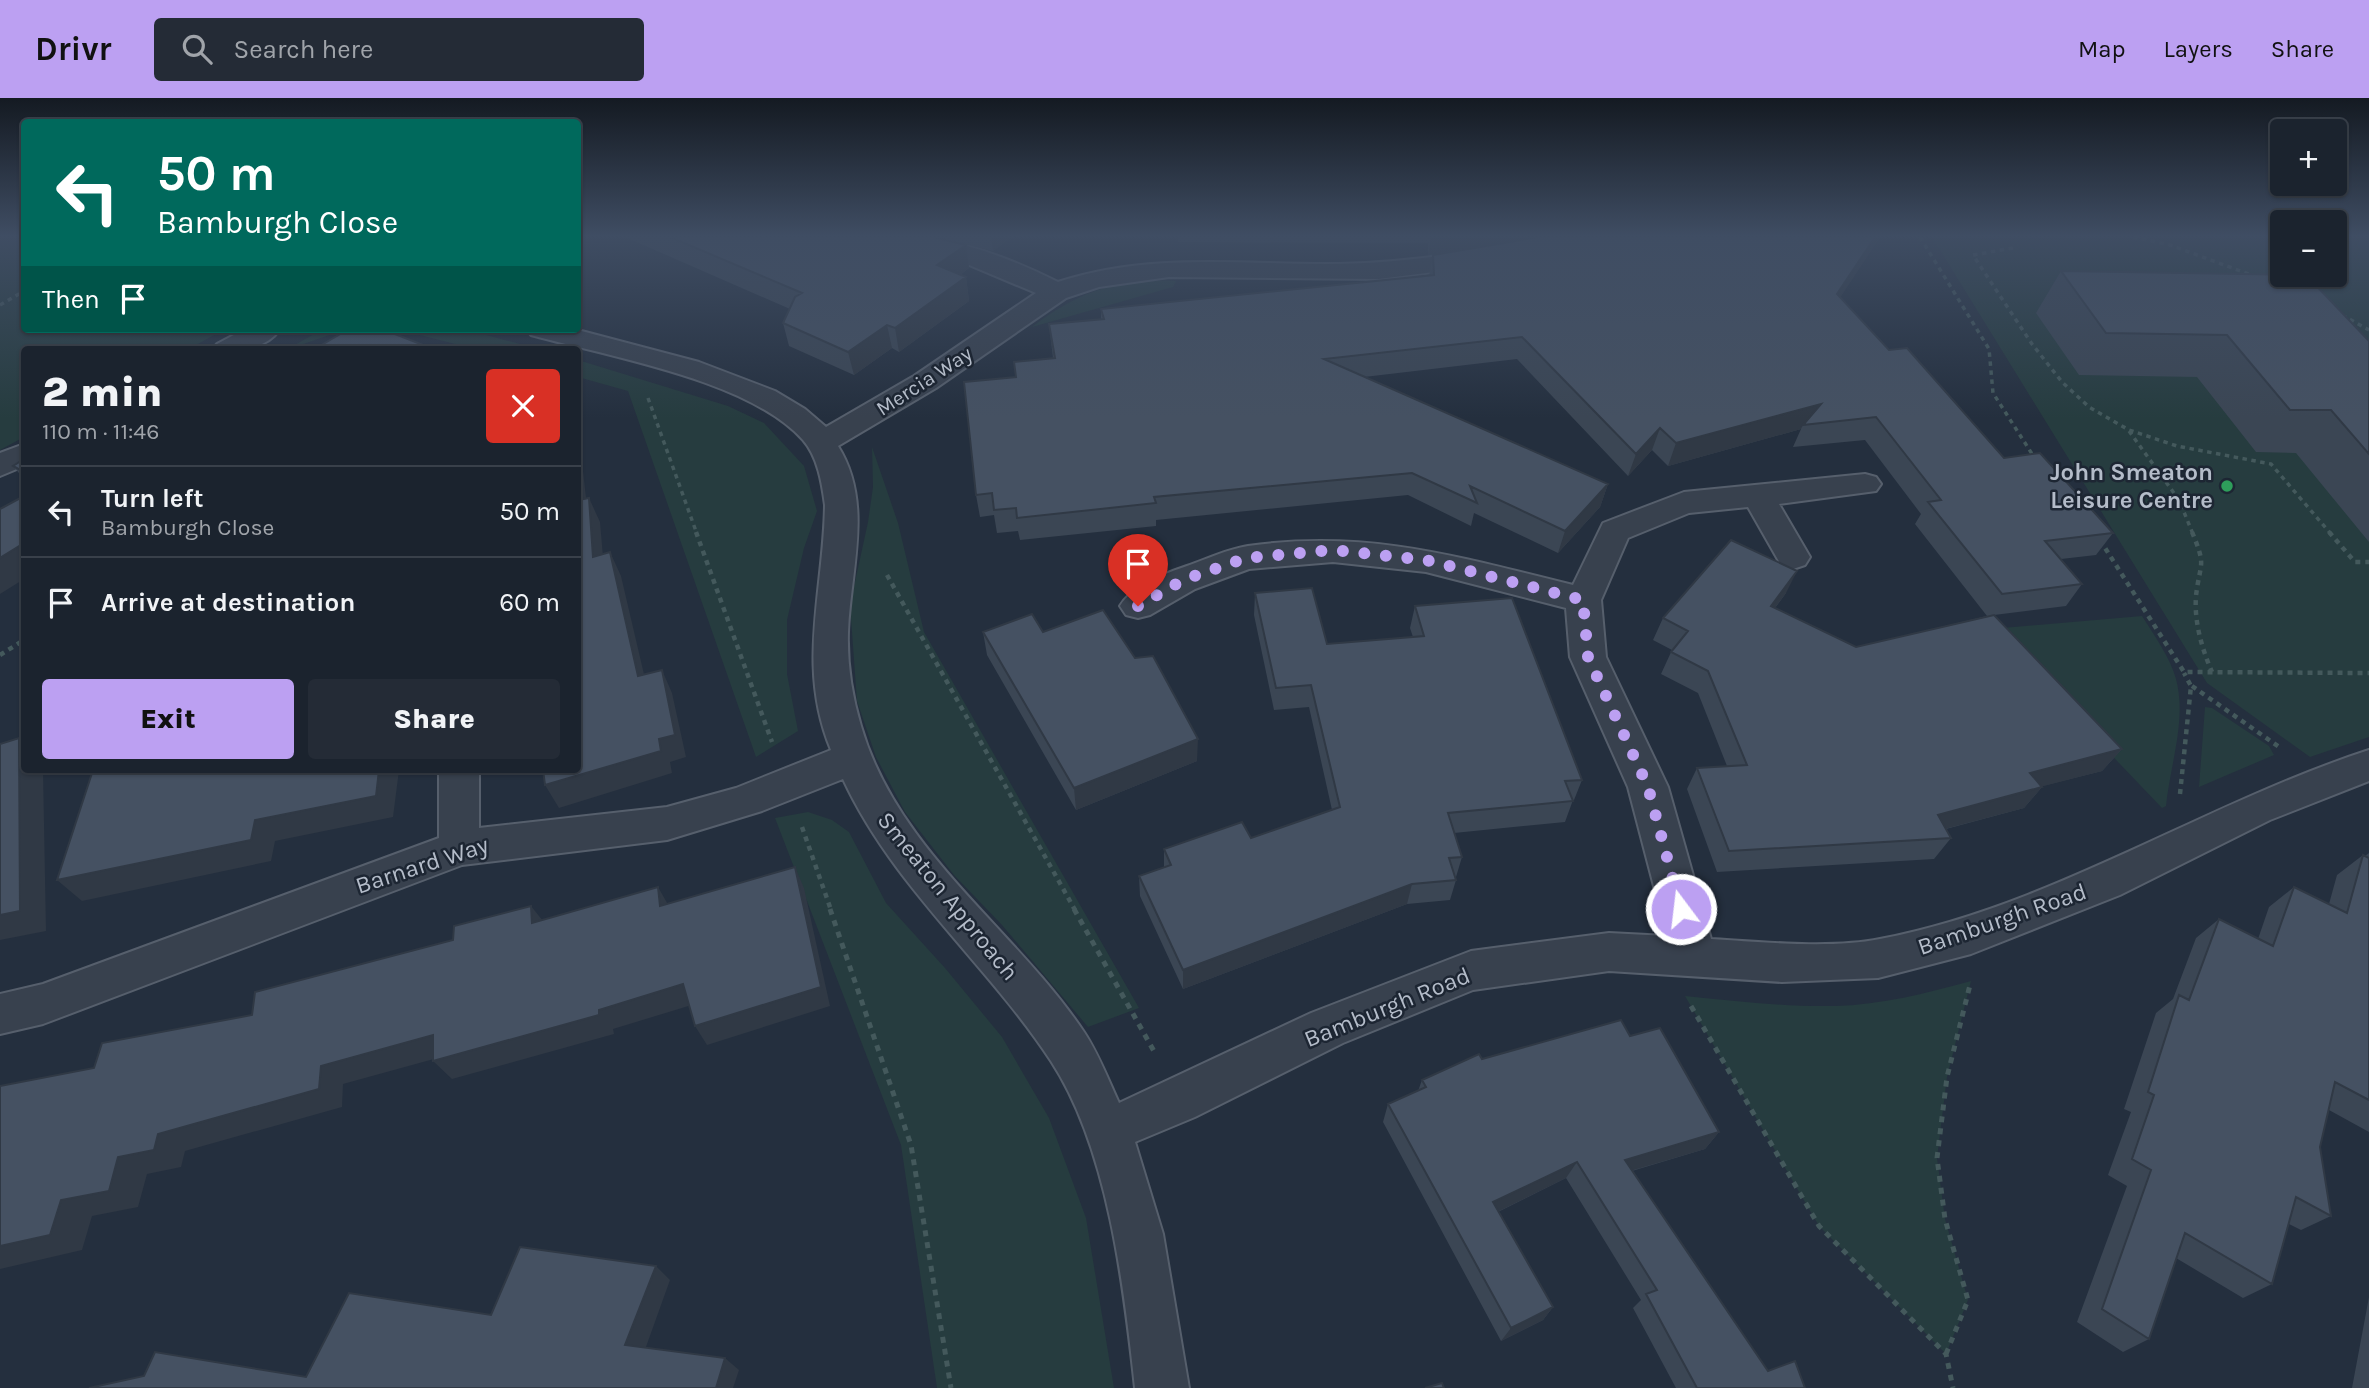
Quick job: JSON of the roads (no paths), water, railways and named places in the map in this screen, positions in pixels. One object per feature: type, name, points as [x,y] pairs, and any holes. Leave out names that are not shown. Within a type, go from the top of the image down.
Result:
[{"type":"street","name":"Mercia Way","points":[[821,443],[915,389],[1048,297]]},
{"type":"street","points":[[234,346],[259,333]]},
{"type":"street","name":"Smeaton Approach","points":[[555,333],[749,389],[796,415],[821,443],[838,474],[843,498],[832,604],[830,668],[838,713],[852,758],[874,804],[896,838],[996,955],[1069,1048],[1110,1130],[1150,1282],[1162,1388]]},
{"type":"street","points":[[0,467],[21,456]]},
{"type":"street","points":[[1680,956],[1648,787],[1588,657],[1583,600],[1615,531],[1684,503],[1865,484]]},
{"type":"street","points":[[1758,495],[1793,557]]},
{"type":"street","points":[[1138,606],[1183,580],[1246,558],[1333,550],[1426,560],[1583,600]]},
{"type":"street","name":"Barnard Way","points":[[0,1014],[43,1004],[459,848],[504,839],[641,828],[683,820],[788,786],[852,758]]},
{"type":"street","points":[[459,773],[459,848]]},
{"type":"street","name":"Bamburgh Road","points":[[1110,1130],[1178,1101],[1327,1028],[1471,971],[1609,952],[1782,963],[1878,959],[1971,934],[2105,883],[2256,809],[2356,773]]},
{"type":"place","name":"John Smeaton Leisure Centre","points":[[2227,486]]}]
